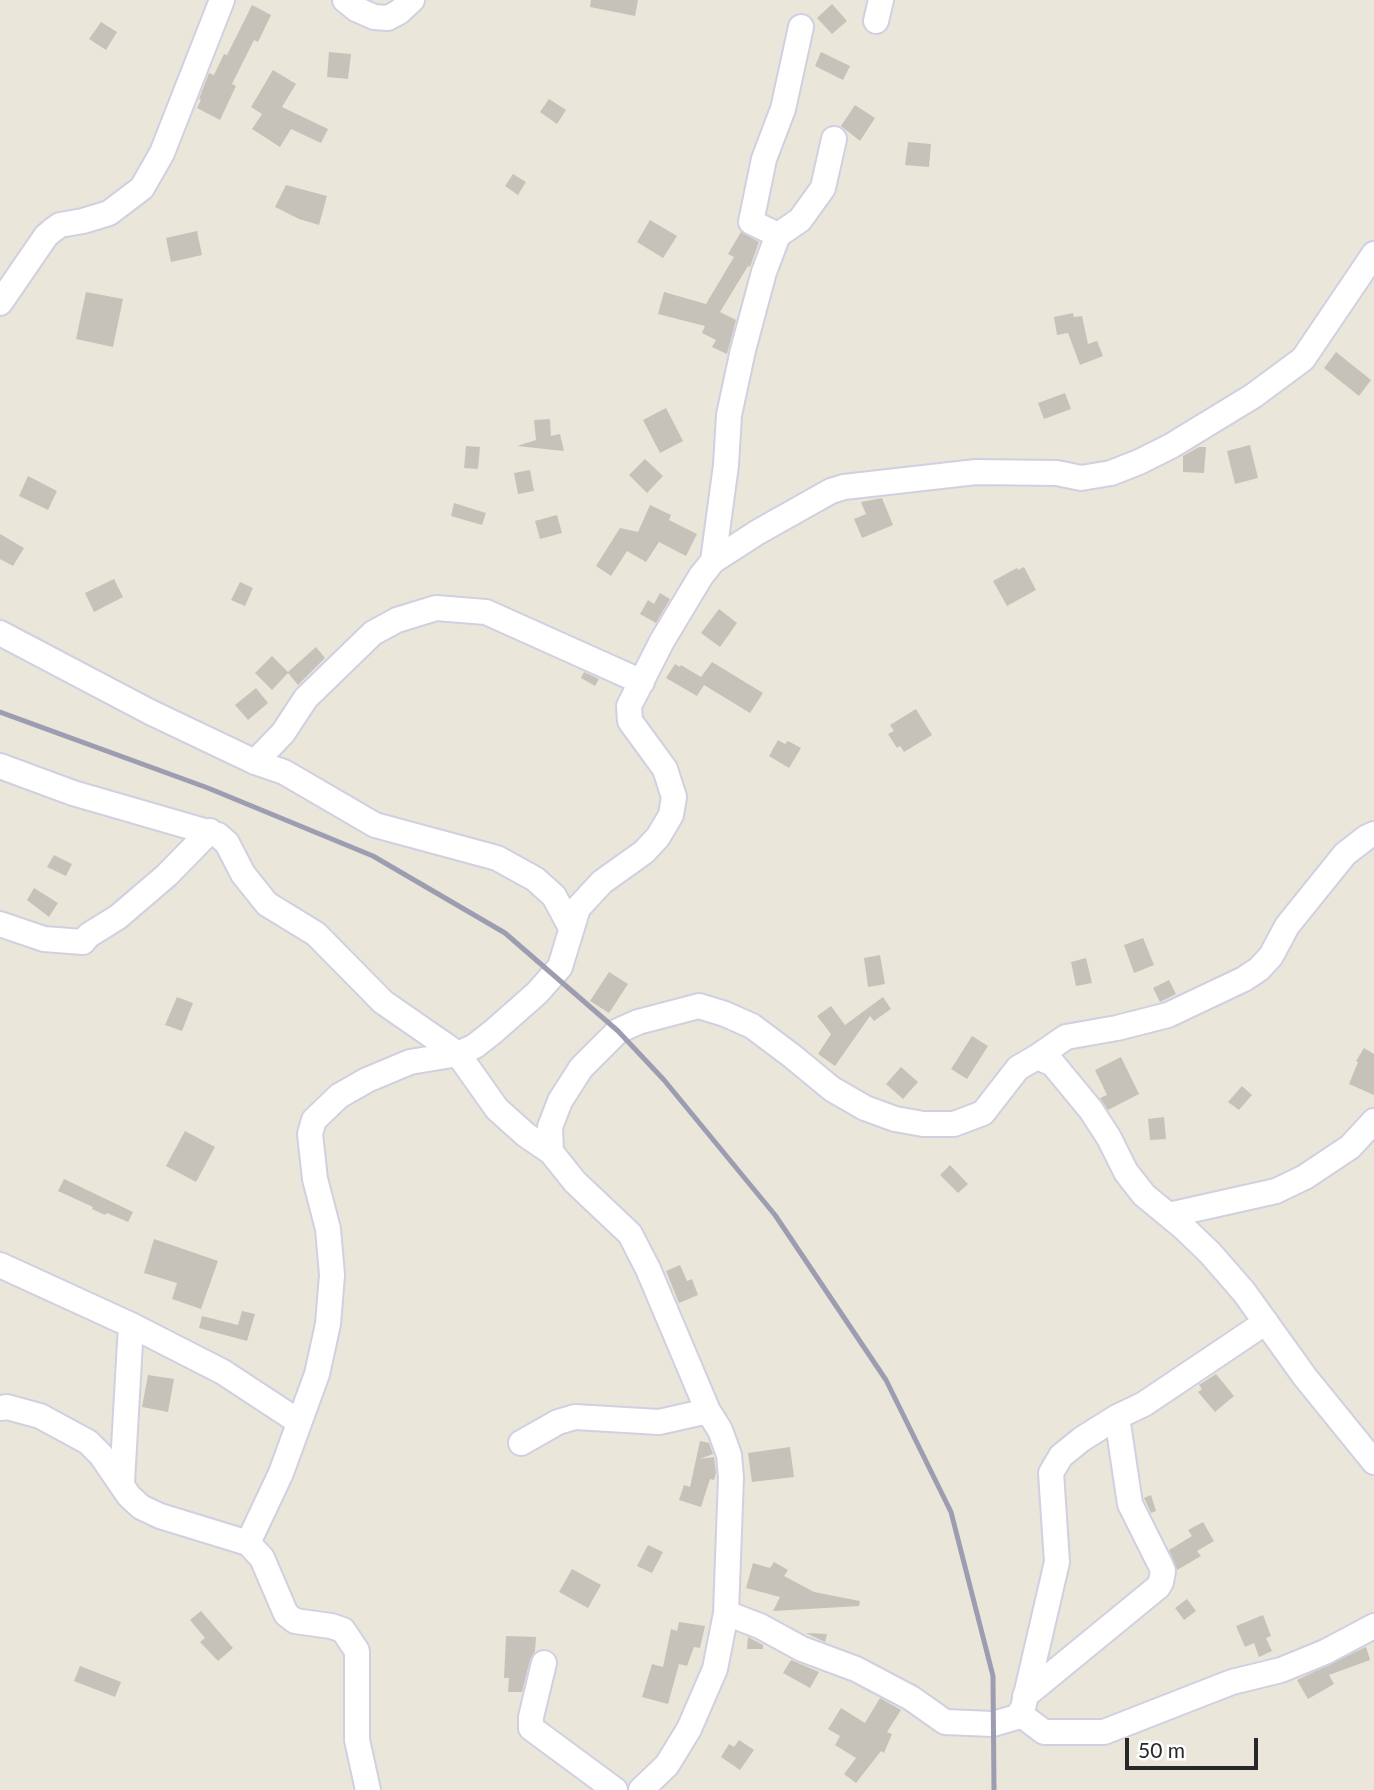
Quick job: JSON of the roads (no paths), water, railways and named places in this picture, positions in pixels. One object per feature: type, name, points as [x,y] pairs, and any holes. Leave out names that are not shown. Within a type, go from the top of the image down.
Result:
[{"type":"street","points":[[0,303],[46,236],[53,230],[60,225],[109,213],[142,188],[162,153],[222,0]]},
{"type":"street","points":[[345,0],[356,9],[374,17],[388,18],[412,0]]},
{"type":"street","points":[[778,235],[751,222],[764,159],[783,109],[802,27]]},
{"type":"street","points":[[713,561],[726,465],[729,415],[764,272],[778,235],[800,220],[823,188],[834,139]]},
{"type":"street","points":[[248,1543],[281,1473],[317,1374],[328,1324],[332,1275],[328,1229],[315,1179],[310,1134],[314,1120],[339,1096],[367,1080],[410,1062],[458,1055],[475,1046],[537,993],[560,967],[578,908],[602,882],[644,852],[659,837],[671,815],[674,797],[665,769],[630,721],[629,706],[662,641],[713,561],[831,491],[844,487],[976,472],[1057,473],[1081,478],[1111,474],[1139,462],[1171,446],[1253,396],[1303,359],[1374,254]]},
{"type":"street","points":[[255,762],[283,733],[306,698],[373,633],[397,620],[436,607],[486,611],[642,682]]},
{"type":"street","points":[[0,633],[150,712],[255,762],[284,772],[382,827],[497,858],[535,879],[554,896],[570,928]]},
{"type":"street","points":[[0,766],[73,793],[209,831],[227,842],[243,874],[267,904],[316,934],[383,1002],[458,1055],[497,1109],[526,1135],[551,1152],[575,1182],[630,1234],[648,1269],[708,1410],[720,1430],[729,1455],[731,1477],[726,1613],[715,1670],[690,1730],[667,1765],[641,1790]]},
{"type":"street","points":[[0,924],[44,939],[83,942],[89,935],[118,917],[167,875],[209,831]]},
{"type":"street","points":[[551,1152],[550,1127],[560,1101],[581,1068],[618,1031],[638,1022],[699,1006],[752,1026],[832,1090],[865,1108],[895,1119],[923,1124],[954,1124],[983,1112],[1018,1068],[1066,1037],[1168,1015],[1244,979],[1259,969],[1270,956],[1287,926],[1345,854],[1367,836],[1374,834]]},
{"type":"street","points":[[1037,1057],[1054,1064],[1065,1075],[1109,1138],[1126,1172],[1144,1195],[1210,1253],[1244,1292],[1305,1377],[1374,1462]]},
{"type":"street","points":[[1169,1215],[1276,1191],[1306,1177],[1350,1147],[1374,1121]]},
{"type":"street","points":[[0,1265],[131,1325],[223,1372],[299,1422]]},
{"type":"street","points":[[1023,1705],[1057,1562],[1051,1473],[1060,1456],[1117,1417],[1144,1404],[1266,1322]]},
{"type":"street","points":[[122,1482],[131,1325]]},
{"type":"street","points":[[0,1408],[7,1406],[40,1416],[76,1434],[101,1455],[122,1482],[129,1496],[141,1507],[159,1516],[248,1543],[262,1558],[286,1614],[295,1621],[343,1630],[357,1651],[358,1740],[368,1790]]},
{"type":"street","points":[[521,1443],[558,1422],[575,1417],[659,1422],[708,1410]]},
{"type":"street","points":[[726,1613],[760,1626],[812,1653],[856,1668],[891,1686],[944,1722],[993,1724],[1008,1721],[1161,1582],[1161,1566],[1130,1504],[1117,1417]]},
{"type":"street","points":[[1023,1705],[1044,1732],[1104,1732],[1231,1682],[1282,1670],[1325,1652],[1374,1626]]},
{"type":"street","points":[[544,1663],[531,1717],[531,1728],[615,1790]]},
{"type":"railway","points":[[0,712],[208,788],[373,856],[505,933],[618,1031],[664,1080],[775,1215],[886,1380],[951,1512],[993,1676],[994,1790]]}]
